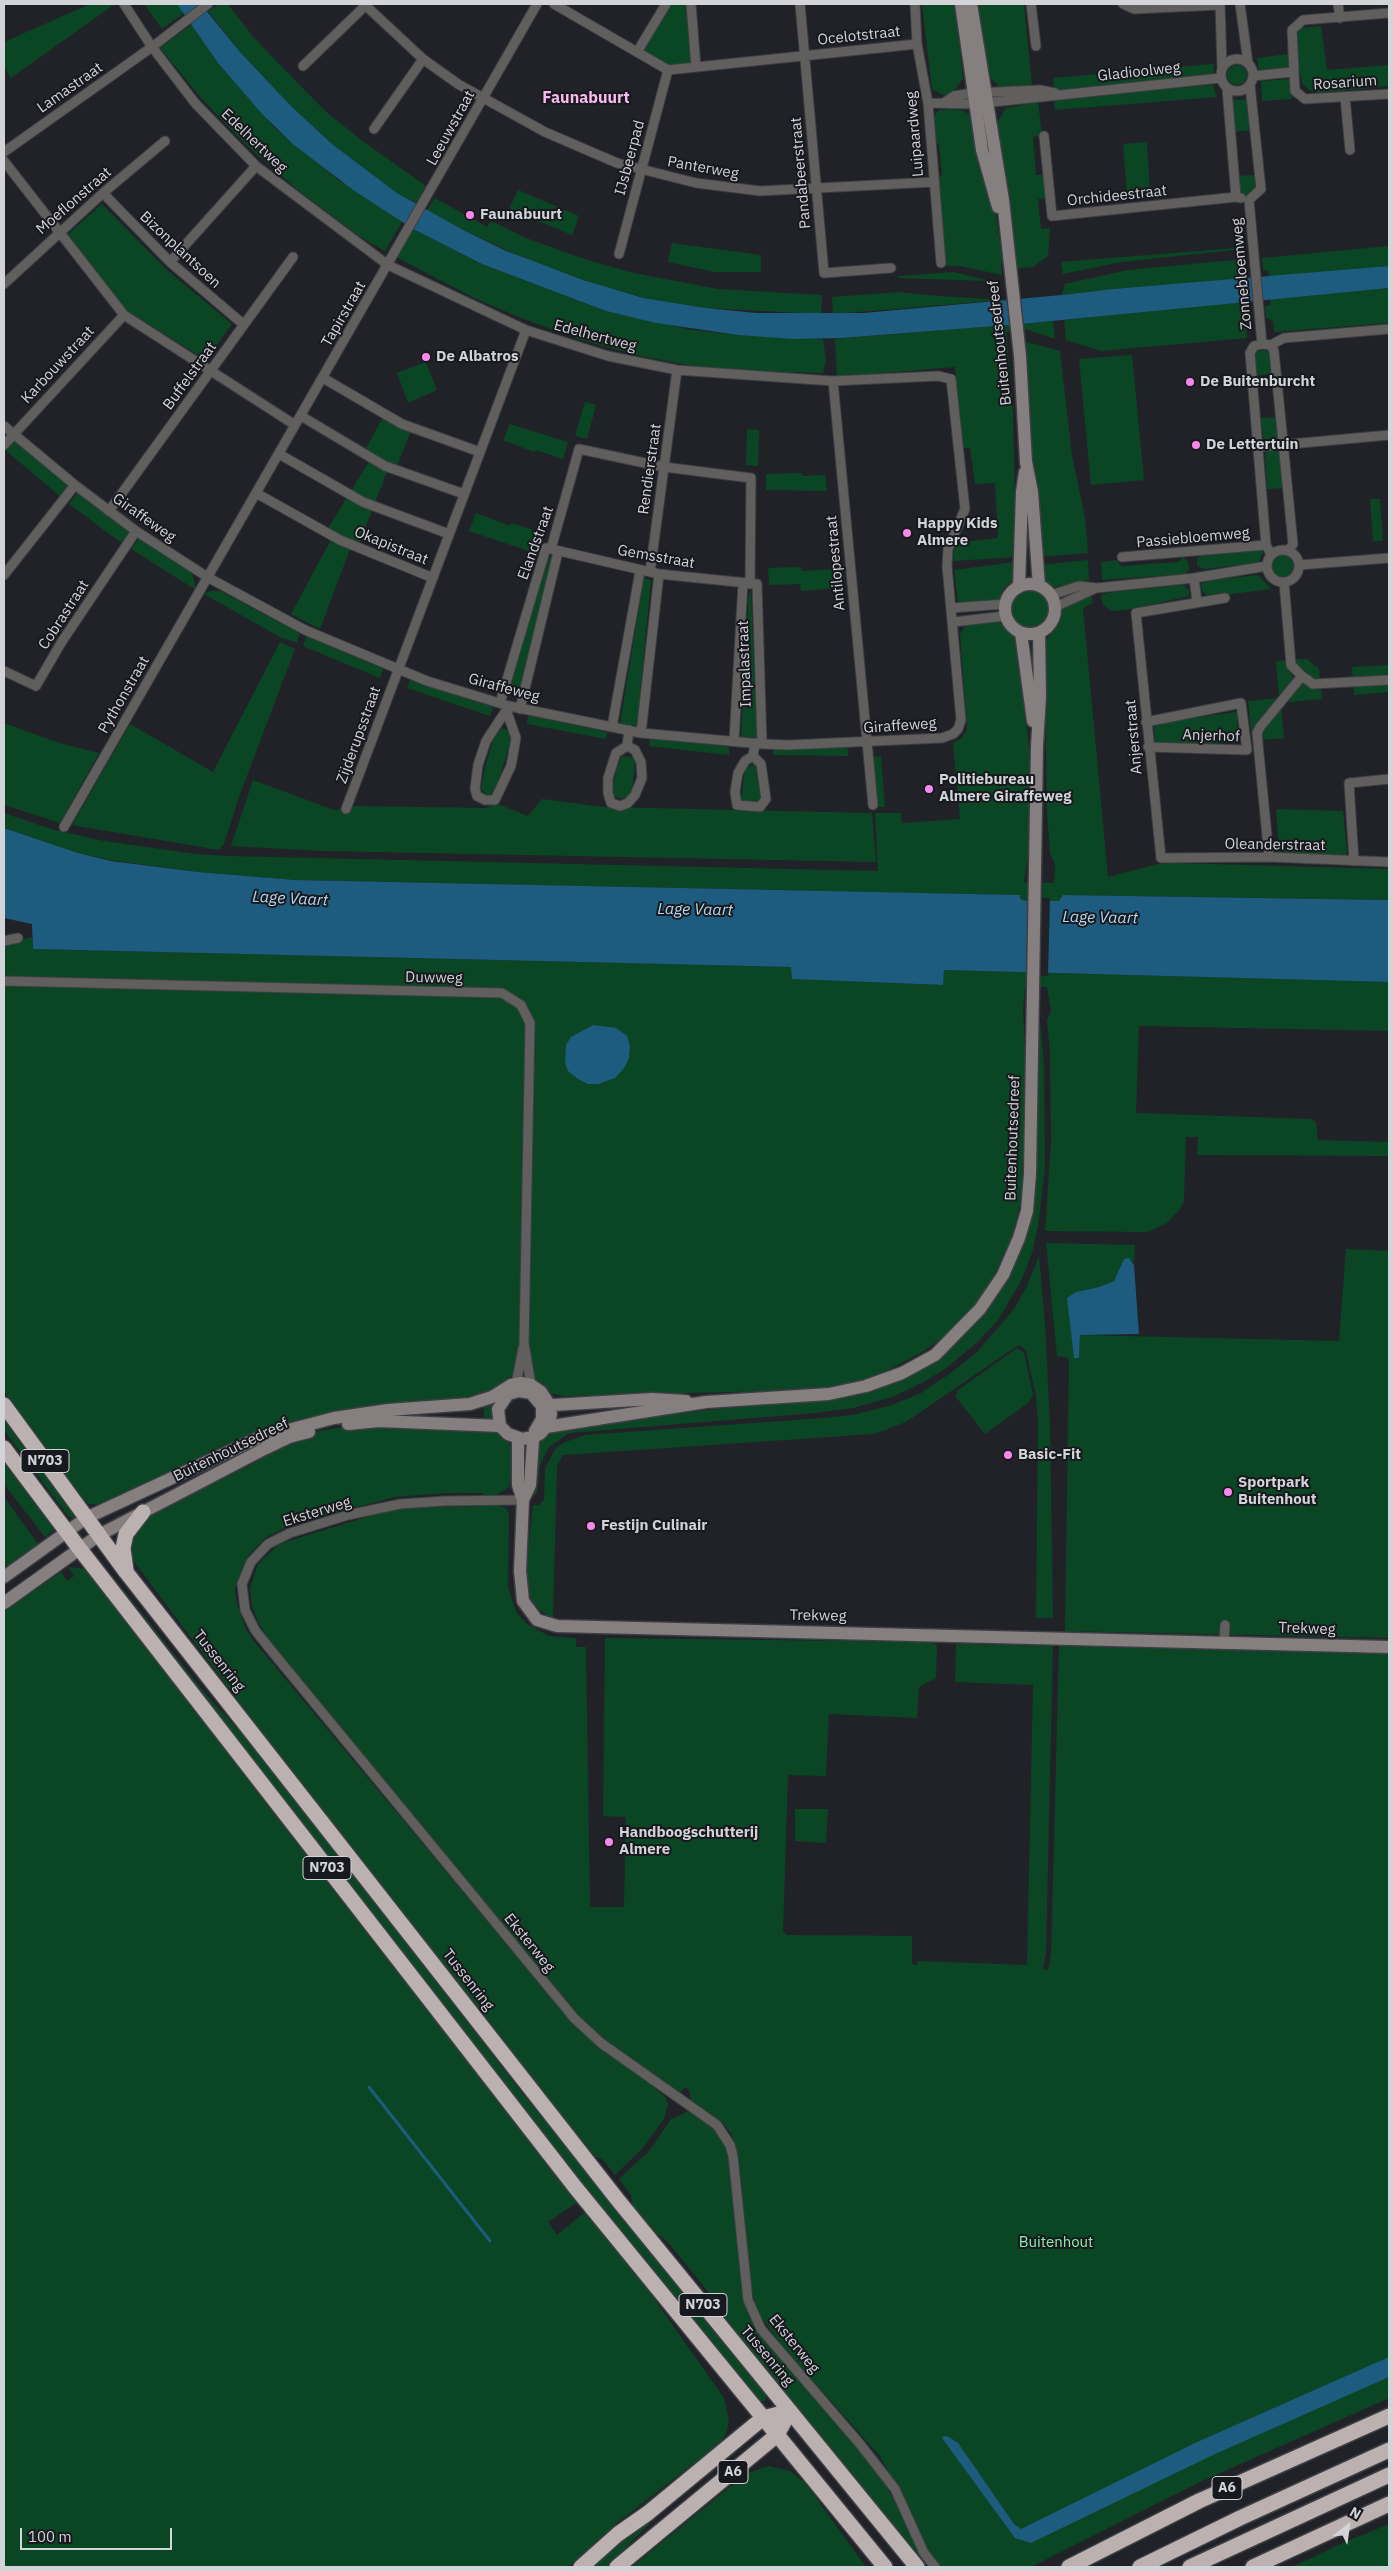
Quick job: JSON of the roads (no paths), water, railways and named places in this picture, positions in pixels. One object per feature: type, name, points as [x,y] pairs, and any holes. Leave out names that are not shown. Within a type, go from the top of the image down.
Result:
[{"type":"highway","name":"Tussenring","points":[[4,1405],[126,1572],[617,2199],[917,2567]]},
{"type":"highway","name":"N703","points":[[4,1448],[78,1548],[575,2187],[885,2567]]},
{"type":"highway","points":[[126,1572],[123,1548],[126,1534],[143,1512]]},
{"type":"highway","name":"A6","points":[[581,2567],[618,2534],[763,2418],[790,2411]]},
{"type":"highway","name":"A6","points":[[617,2567],[777,2435],[790,2411]]},
{"type":"highway","name":"A6","points":[[1068,2567],[1199,2501],[1389,2416]]},
{"type":"highway","name":"A6","points":[[1140,2567],[1240,2518],[1389,2450]]},
{"type":"highway","points":[[1190,2567],[1389,2476]]},
{"type":"highway","points":[[1253,2567],[1389,2504]]},
{"type":"main road","name":"Buitenhoutsedreef","points":[[961,4],[973,99],[991,186],[1004,221]]},
{"type":"main road","name":"Buitenhoutsedreef","points":[[971,4],[988,98],[1020,356],[1026,462],[1032,492],[1039,586]]},
{"type":"main road","name":"Buitenhoutsedreef","points":[[1019,586],[1022,492],[1026,462]]},
{"type":"main road","points":[[1028,584],[1039,586],[1053,601],[1051,622],[1039,633],[1030,635],[1020,633],[1014,629],[1005,610],[1013,591],[1019,586],[1028,584]]},
{"type":"main road","name":"Buitenhoutsedreef","points":[[1020,633],[1037,746]]},
{"type":"main road","name":"Buitenhoutsedreef","points":[[546,1427],[706,1402],[829,1394],[866,1386],[902,1373],[934,1355],[980,1309],[1003,1275],[1019,1238],[1027,1211],[1030,1174],[1037,746],[1040,696],[1039,633]]},
{"type":"main road","points":[[515,1388],[531,1385],[545,1401],[551,1414],[546,1427],[534,1437],[518,1439],[508,1434],[500,1426],[497,1415],[499,1398],[506,1387],[531,1393],[545,1401]]},
{"type":"main road","name":"Buitenhoutsedreef","points":[[4,1577],[86,1518],[258,1438],[388,1410],[470,1404],[499,1398]]},
{"type":"main road","name":"Buitenhoutsedreef","points":[[545,1401],[652,1399],[706,1402]]},
{"type":"main road","points":[[534,1437],[535,1430],[543,1414],[545,1401]]},
{"type":"main road","name":"Buitenhoutsedreef","points":[[336,1421],[500,1426]]},
{"type":"main road","name":"Buitenhoutsedreef","points":[[4,1603],[78,1548],[99,1535],[264,1449],[315,1426]]},
{"type":"main road","name":"Trekweg","points":[[523,1500],[530,1485],[534,1437]]},
{"type":"main road","name":"Trekweg","points":[[518,1439],[518,1485],[523,1500],[520,1571],[523,1601],[537,1620],[557,1626],[1389,1647]]},
{"type":"street","name":"Edelhertweg","points":[[124,4],[152,47],[195,103],[256,166],[388,265],[526,330],[608,356],[677,370],[833,381],[938,376],[951,379],[964,510],[948,549],[953,622]]},
{"type":"street","name":"Lamastraat","points":[[4,152],[152,47],[207,4]]},
{"type":"street","name":"Panterweg","points":[[366,4],[423,59],[483,99],[545,132],[596,155],[642,170],[696,184],[758,191],[817,190],[934,182]]},
{"type":"street","points":[[303,66],[366,4]]},
{"type":"street","name":"Leeuwstraat","points":[[388,265],[537,4]]},
{"type":"street","points":[[554,4],[668,70]]},
{"type":"street","points":[[638,52],[666,4]]},
{"type":"street","points":[[691,4],[696,67]]},
{"type":"street","name":"Pandabeerstraat","points":[[800,4],[824,273],[891,268]]},
{"type":"street","name":"Luipaardweg","points":[[914,4],[917,44],[928,103],[941,263]]},
{"type":"street","points":[[1031,4],[1036,46]]},
{"type":"street","points":[[1124,4],[1134,9],[1219,4],[1222,68],[1220,78],[1227,88],[1237,92],[1250,85],[1253,76],[1248,63],[1240,4]]},
{"type":"street","points":[[1338,4],[1340,18]]},
{"type":"street","name":"Rosarium","points":[[1389,13],[1303,20],[1292,30],[1295,90],[1305,99],[1389,94]]},
{"type":"street","name":"Ocelotstraat","points":[[668,70],[917,44]]},
{"type":"street","points":[[374,129],[423,59]]},
{"type":"street","points":[[1222,68],[1234,59],[1248,63]]},
{"type":"street","name":"IJsbeerpad","points":[[619,254],[668,70]]},
{"type":"street","name":"Rosarium","points":[[1253,76],[1293,72]]},
{"type":"street","name":"Gladioolweg","points":[[928,103],[946,102],[954,96],[973,99],[1041,98],[1060,94],[1220,78]]},
{"type":"street","name":"Zonnebloemweg","points":[[1249,200],[1261,189],[1250,85]]},
{"type":"street","name":"Zonnebloemweg","points":[[1227,88],[1236,197],[1249,200]]},
{"type":"street","points":[[1345,98],[1350,150]]},
{"type":"street","name":"Orchideestraat","points":[[1044,136],[1052,216],[1236,197]]},
{"type":"street","name":"Moeflonstraat","points":[[4,284],[103,193],[166,141]]},
{"type":"street","points":[[4,161],[124,315],[295,425]]},
{"type":"street","points":[[170,262],[256,166]]},
{"type":"street","name":"Bizonplantsoen","points":[[103,193],[170,262],[243,324]]},
{"type":"street","name":"Zonnebloemweg","points":[[1249,200],[1258,304],[1266,345]]},
{"type":"street","name":"Buffelstraat","points":[[109,511],[293,257]]},
{"type":"street","name":"Tapirstraat","points":[[208,578],[388,265]]},
{"type":"street","name":"Karbouwstraat","points":[[4,446],[124,315]]},
{"type":"street","points":[[1266,345],[1284,338],[1389,329]]},
{"type":"street","name":"Okapistraat","points":[[398,670],[526,330]]},
{"type":"street","name":"Zonnebloemweg","points":[[1271,554],[1266,545],[1250,353],[1254,346],[1266,345],[1274,351],[1293,544],[1288,550]]},
{"type":"street","name":"Rendierstraat","points":[[642,732],[650,572],[677,370]]},
{"type":"street","points":[[323,378],[402,424],[480,452]]},
{"type":"street","name":"Antilopestraat","points":[[833,381],[873,805]]},
{"type":"street","points":[[301,416],[385,466],[464,494]]},
{"type":"street","name":"Giraffeweg","points":[[4,426],[109,511],[208,578],[285,620],[398,670],[505,707],[520,708],[642,732],[758,744],[868,742],[942,738],[953,734],[958,729],[961,720],[953,622]]},
{"type":"street","points":[[1258,447],[1389,435]]},
{"type":"street","name":"Elandstraat","points":[[520,708],[579,449],[664,467]]},
{"type":"street","name":"Okapistraat","points":[[279,454],[363,502],[449,534]]},
{"type":"street","name":"Impalastraat","points":[[664,467],[751,478],[750,584],[758,744],[752,756]]},
{"type":"street","points":[[4,575],[75,485]]},
{"type":"street","name":"Okapistraat","points":[[256,493],[340,540],[433,578]]},
{"type":"street","name":"Cobrastraat","points":[[4,671],[36,686],[60,643],[136,531]]},
{"type":"street","name":"Passiebloemweg","points":[[1122,558],[1266,545]]},
{"type":"street","name":"Elandstraat","points":[[505,707],[546,548],[555,550]]},
{"type":"street","name":"Gemsstraat","points":[[555,550],[650,572],[750,584]]},
{"type":"street","points":[[1279,550],[1288,550],[1296,556],[1299,565],[1293,578],[1284,582],[1274,579],[1267,566],[1271,554],[1279,550]]},
{"type":"street","points":[[1299,565],[1389,558]]},
{"type":"street","points":[[1053,601],[1097,588],[1194,578],[1267,566]]},
{"type":"street","name":"Rendierstraat","points":[[612,727],[650,572]]},
{"type":"street","name":"Pythonstraat","points":[[64,827],[208,578]]},
{"type":"street","points":[[1194,578],[1196,602],[1225,598]]},
{"type":"street","points":[[1284,582],[1290,628],[1291,665],[1302,676],[1313,684],[1389,680]]},
{"type":"street","name":"Impalastraat","points":[[734,741],[750,584]]},
{"type":"street","name":"Anjerstraat","points":[[1161,858],[1148,747],[1136,613],[1196,602]]},
{"type":"street","points":[[951,608],[1005,610]]},
{"type":"street","points":[[953,622],[1005,610]]},
{"type":"street","name":"Zijderupsstraat","points":[[346,809],[398,670]]},
{"type":"street","points":[[1269,857],[1257,733],[1302,676]]},
{"type":"street","name":"Anjerhof","points":[[1146,722],[1241,703],[1247,750],[1148,747]]},
{"type":"street","points":[[505,707],[516,738],[511,766],[495,800],[485,800],[477,796],[475,789],[478,765],[486,740],[505,707]]},
{"type":"street","points":[[627,746],[629,730]]},
{"type":"street","points":[[627,746],[635,750],[641,762],[642,778],[635,795],[628,803],[620,806],[611,803],[608,793],[608,778],[616,753],[627,746]]},
{"type":"street","points":[[752,756],[761,764],[766,798],[760,807],[737,805],[735,792],[738,772],[745,761],[752,756]]},
{"type":"street","points":[[1354,861],[1349,783],[1389,779]]},
{"type":"street","name":"Oleanderstraat","points":[[1161,858],[1269,857],[1389,862]]},
{"type":"street","points":[[4,941],[18,938]]},
{"type":"street","name":"Duwweg","points":[[4,981],[502,993],[521,1005],[530,1023],[524,1343],[515,1388]]},
{"type":"street","name":"Duwweg","points":[[524,1343],[531,1385]]},
{"type":"street","name":"Eksterweg","points":[[523,1500],[445,1501],[400,1504],[348,1515],[290,1532],[268,1544],[251,1562],[242,1584],[245,1610],[255,1630],[270,1649],[574,2018],[601,2043],[718,2124],[730,2145],[733,2156],[748,2300],[761,2329],[860,2444],[895,2489],[924,2553],[935,2567]]},
{"type":"street","points":[[1224,1625],[1224,1642]]},
{"type":"water","points":[[177,4],[201,4],[240,52],[290,105],[332,144],[397,193],[465,231],[504,250],[583,280],[643,298],[706,308],[756,313],[864,313],[1113,289],[1389,266],[1389,288],[1021,324],[842,338],[794,339],[738,335],[656,323],[606,311],[482,264],[413,229],[353,190],[294,145],[263,115],[218,63]]},
{"type":"water","name":"Lage Vaart","points":[[4,828],[78,853],[111,861],[198,872],[295,880],[1020,895],[1020,899],[1027,901],[1059,901],[1063,895],[1389,900],[1389,982],[944,970],[943,985],[792,979],[791,967],[33,949],[32,924],[4,918]]},
{"type":"water","points":[[593,1025],[616,1028],[627,1036],[630,1046],[629,1058],[624,1068],[615,1078],[598,1084],[588,1084],[568,1071],[565,1063],[566,1045],[571,1037]]},
{"type":"water","points":[[1129,1258],[1134,1265],[1139,1334],[1080,1335],[1079,1358],[1074,1358],[1067,1298],[1076,1292],[1099,1287],[1114,1281],[1124,1259]]},
{"type":"water","points":[[1389,2357],[1389,2377],[1215,2454],[1031,2543],[1015,2538],[942,2438],[944,2436],[949,2437],[958,2443],[1014,2524],[1021,2529],[1195,2443]]},
{"type":"waterway","points":[[369,2087],[490,2241]]},
{"type":"place","name":"Faunabuurt","points":[[470,215]]},
{"type":"place","name":"De Albatros","points":[[426,357]]},
{"type":"place","name":"De Buitenburcht","points":[[1190,382]]},
{"type":"place","name":"De Lettertuin","points":[[1196,445]]},
{"type":"place","name":"Happy Kids Almere","points":[[907,533]]},
{"type":"place","name":"Politiebureau Almere Giraffeweg","points":[[929,789]]},
{"type":"place","name":"Basic-Fit","points":[[1008,1455]]},
{"type":"place","name":"Sportpark Buitenhout","points":[[1228,1492]]},
{"type":"place","name":"Festijn Culinair","points":[[591,1526]]},
{"type":"place","name":"Handboogschutterij Almere","points":[[609,1842]]},
{"type":"district","name":"Faunabuurt","points":[[586,98]]},
{"type":"park label","name":"Buitenhout","points":[[1056,2243]]}]
